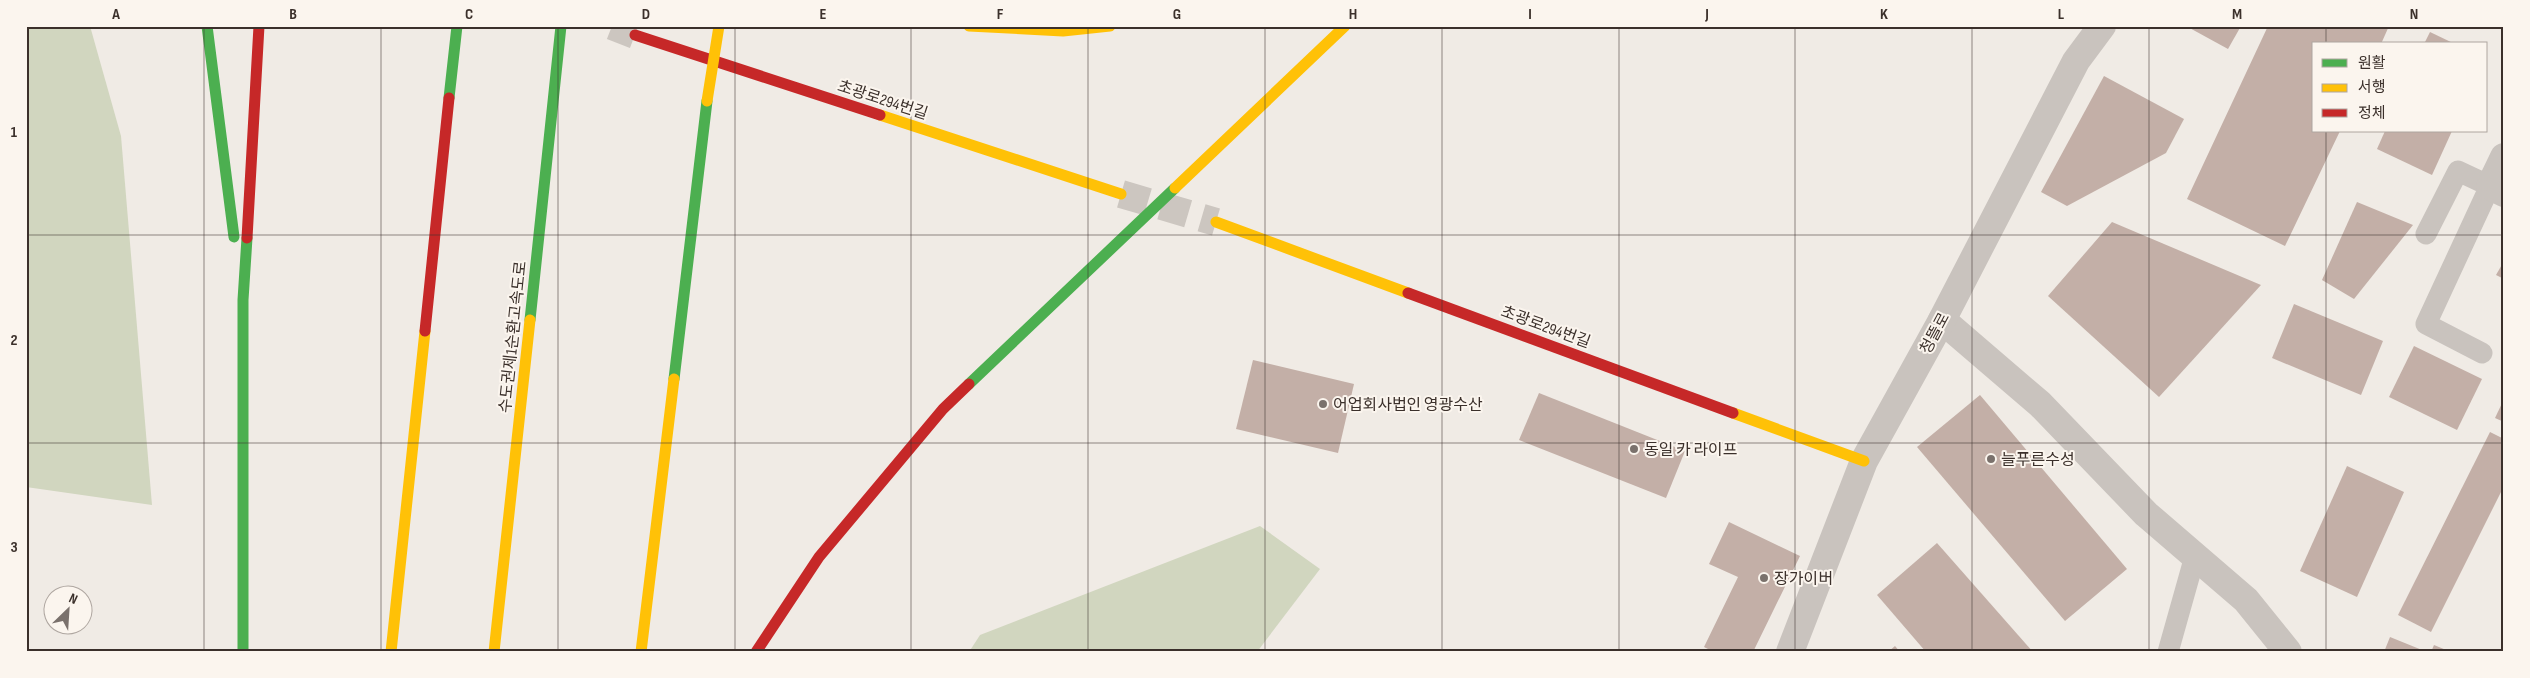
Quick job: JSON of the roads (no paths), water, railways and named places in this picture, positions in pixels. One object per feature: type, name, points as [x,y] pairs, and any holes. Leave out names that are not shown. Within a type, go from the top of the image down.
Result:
[{"type":"main road","points":[[207,26],[243,300]]},
{"type":"main road","points":[[244,652],[243,300],[259,26]]},
{"type":"main road","points":[[391,652],[457,26]]},
{"type":"main road","name":"수도권제1순환고속도로","points":[[494,652],[561,26]]},
{"type":"main road","points":[[641,652],[707,101],[719,26]]},
{"type":"main road","points":[[969,26],[1063,31],[1110,26]]},
{"type":"main road","points":[[756,652],[819,557],[943,409],[1345,26]]},
{"type":"main road","name":"초광로294번길","points":[[634,35],[1121,194]]},
{"type":"main road","name":"초광로294번길","points":[[1216,222],[1864,461]]},
{"type":"street","name":"청뜰로","points":[[1790,652],[1864,461],[1942,320],[2076,61],[2102,26]]},
{"type":"street","points":[[2497,190],[2504,157]]},
{"type":"street","points":[[1942,320],[2040,404],[2146,514],[2246,600],[2288,652]]},
{"type":"lane","points":[[2426,234],[2458,171],[2497,190],[2426,324],[2482,353]]},
{"type":"lane","points":[[2168,652],[2195,556]]},
{"type":"tunnel","points":[[612,26],[635,35]]},
{"type":"tunnel","points":[[1121,194],[1216,222]]},
{"type":"place","name":"어업회사법인 영광수산","points":[[1323,404]]},
{"type":"place","name":"동일 카 라이프","points":[[1634,449]]},
{"type":"place","name":"늘푸른수성","points":[[1991,459]]},
{"type":"place","name":"장가이버","points":[[1764,578]]}]
